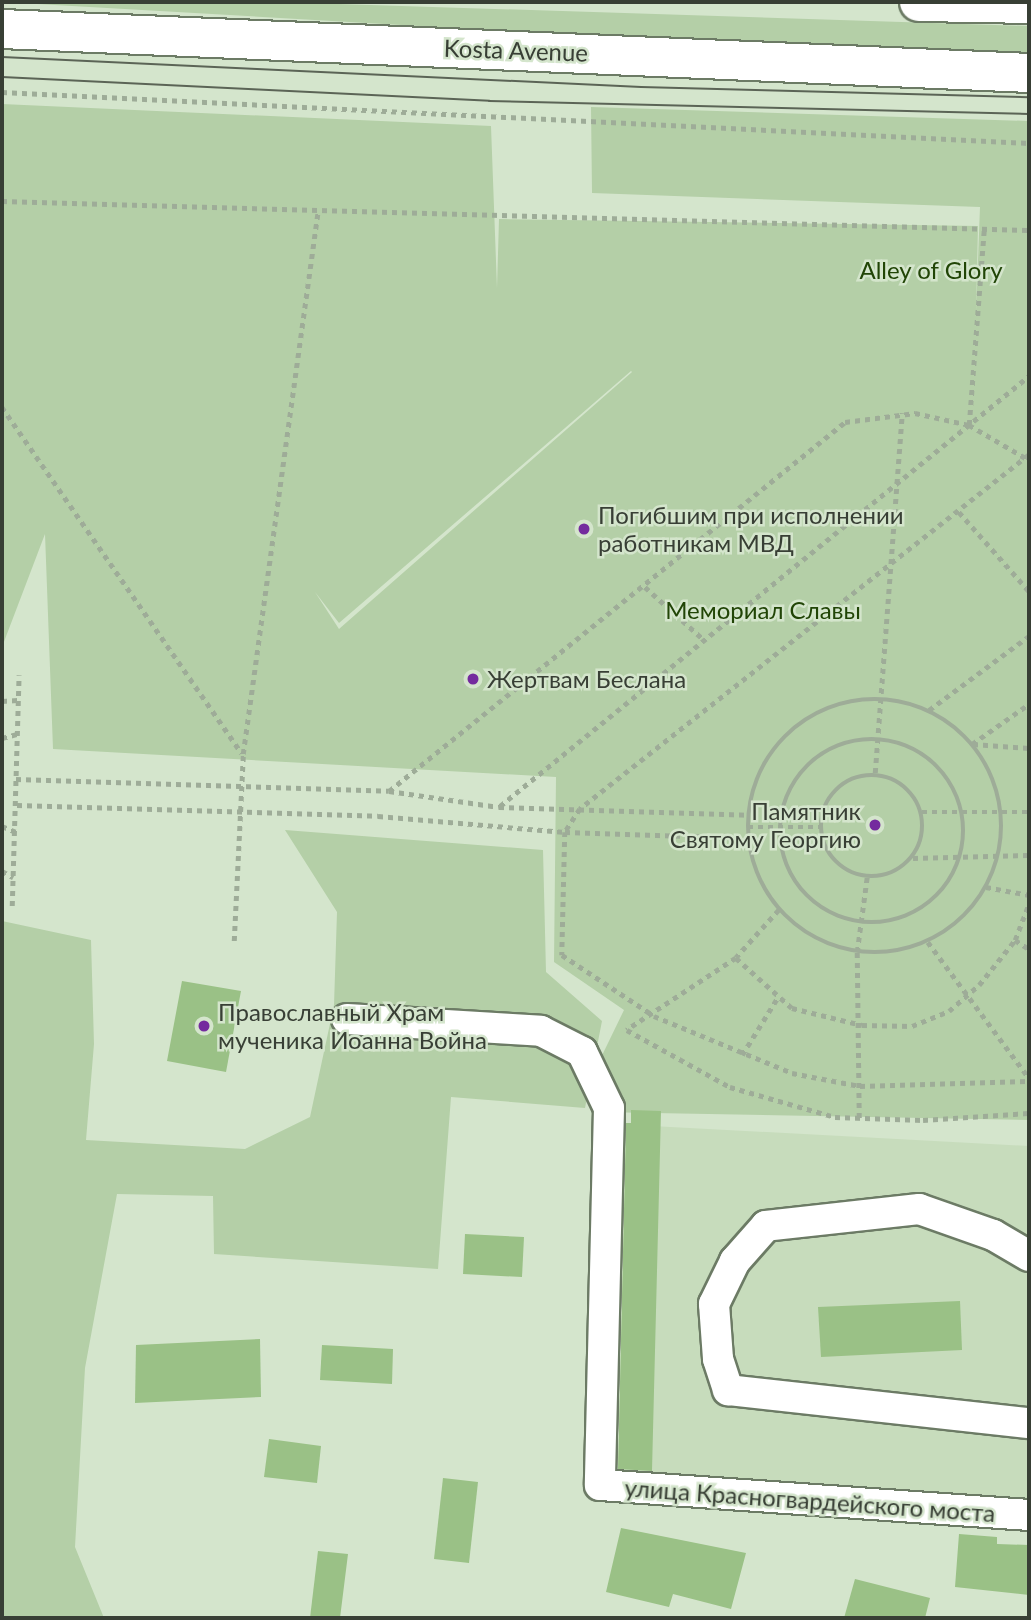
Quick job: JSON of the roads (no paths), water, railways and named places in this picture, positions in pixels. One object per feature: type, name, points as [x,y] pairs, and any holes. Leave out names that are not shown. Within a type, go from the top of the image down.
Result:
[{"type":"main road","points":[[919,2],[1017,4]]},
{"type":"main road","name":"Kosta Avenue","points":[[2,29],[1029,72]]},
{"type":"street","name":"улица Красногвардейского моста","points":[[347,1019],[541,1031],[582,1052],[609,1108],[600,1485],[1029,1515]]},
{"type":"street","points":[[1029,1255],[993,1235],[919,1209],[766,1226],[735,1261],[714,1304],[718,1359],[728,1390],[1029,1423]]},
{"type":"tram line","points":[[2,57],[641,87],[1029,97]]},
{"type":"tram line","points":[[2,77],[489,101],[1029,114]]},
{"type":"place","name":"Погибшим при исполнении работникам МВД","points":[[584,529]]},
{"type":"place","name":"Жертвам Беслана","points":[[473,679]]},
{"type":"place","name":"Памятник Святому Георгию","points":[[875,825]]},
{"type":"place","name":"Православный Храм мученика Иоанна Война","points":[[204,1026]]},
{"type":"park label","name":"Alley of Glory","points":[[931,270]]},
{"type":"park label","name":"Мемориал Славы","points":[[763,610]]}]
